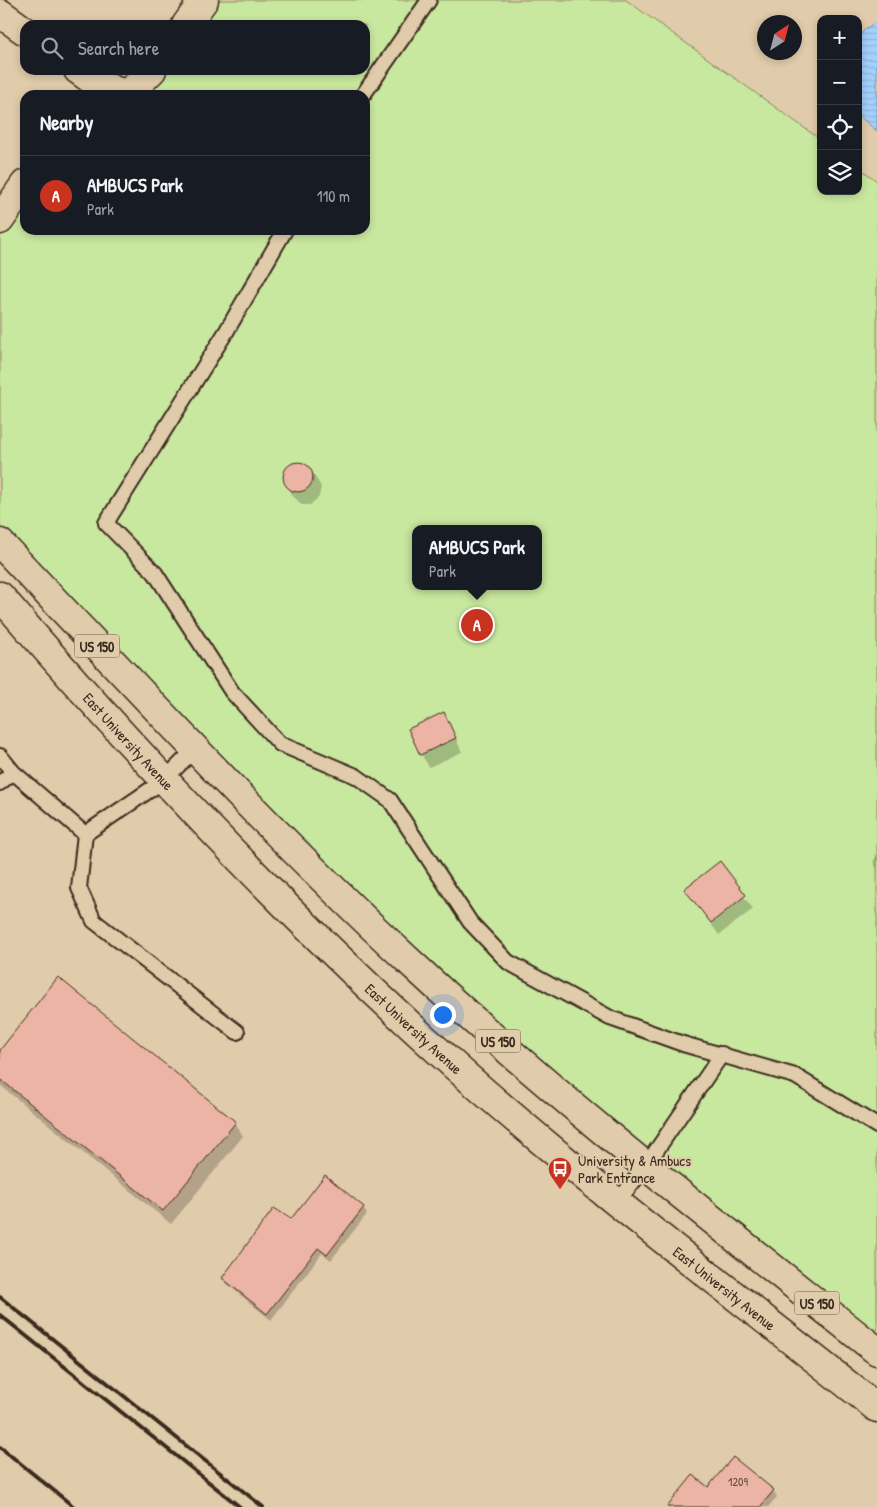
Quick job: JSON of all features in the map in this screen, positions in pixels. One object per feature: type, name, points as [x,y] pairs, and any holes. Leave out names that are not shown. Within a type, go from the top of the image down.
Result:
[{"type":"main road","points":[[190,20],[204,0]]},
{"type":"main road","points":[[0,13],[20,27]]},
{"type":"main road","points":[[131,90],[147,75]]},
{"type":"main road","points":[[87,83],[111,90]]},
{"type":"main road","points":[[0,219],[20,191]]},
{"type":"main road","name":"US 150","points":[[0,542],[195,749],[310,866],[410,963],[521,1062],[645,1167],[877,1351]]},
{"type":"main road","name":"East University Avenue","points":[[0,596],[100,712],[163,781],[257,878],[370,988],[447,1059],[545,1144],[877,1408]]},
{"type":"lane","points":[[366,90],[429,0]]},
{"type":"lane","points":[[282,235],[226,332],[106,523],[155,573],[232,692],[280,744],[356,776],[390,800],[470,922],[508,962],[610,1018],[683,1044],[795,1076],[877,1126]]},
{"type":"lane","points":[[195,749],[163,781],[85,834],[79,888],[94,921],[237,1032]]},
{"type":"lane","points":[[0,756],[13,772],[85,834]]},
{"type":"lane","points":[[0,783],[13,772]]},
{"type":"lane","points":[[618,1201],[645,1167],[722,1054]]},
{"type":"green space","points":[[204,0],[626,0],[817,137],[817,195],[862,195],[862,170],[877,181],[877,1351],[521,1062],[0,543],[0,220],[20,191],[20,235],[370,235],[370,90],[130,90],[146,75],[370,75],[370,20],[190,20]]},
{"type":"green space","points":[[96,83],[114,90],[91,90]]},
{"type":"water","points":[[877,21],[877,131],[862,118],[862,33]]},
{"type":"building","points":[[298,462],[309,466],[313,477],[309,488],[298,492],[287,488],[283,477],[287,466]]},
{"type":"building","points":[[444,712],[456,738],[420,755],[408,729]]},
{"type":"building","points":[[720,861],[746,895],[711,923],[684,889]]},
{"type":"building","points":[[58,977],[236,1122],[163,1211],[0,1079],[0,1050]]},
{"type":"building","points":[[325,1175],[364,1207],[327,1255],[318,1248],[267,1314],[222,1278],[274,1208],[291,1219]]},
{"type":"building","points":[[733,1457],[774,1490],[760,1507],[667,1507],[693,1475],[708,1487]]},
{"type":"railway","points":[[0,1297],[263,1507]]},
{"type":"railway","points":[[0,1315],[240,1507]]},
{"type":"railway","points":[[0,1447],[74,1507]]},
{"type":"place","name":"AMBUCS Park","points":[[477,625]]},
{"type":"place","name":"University & Ambucs Park Entrance","points":[[560,1190]]}]
